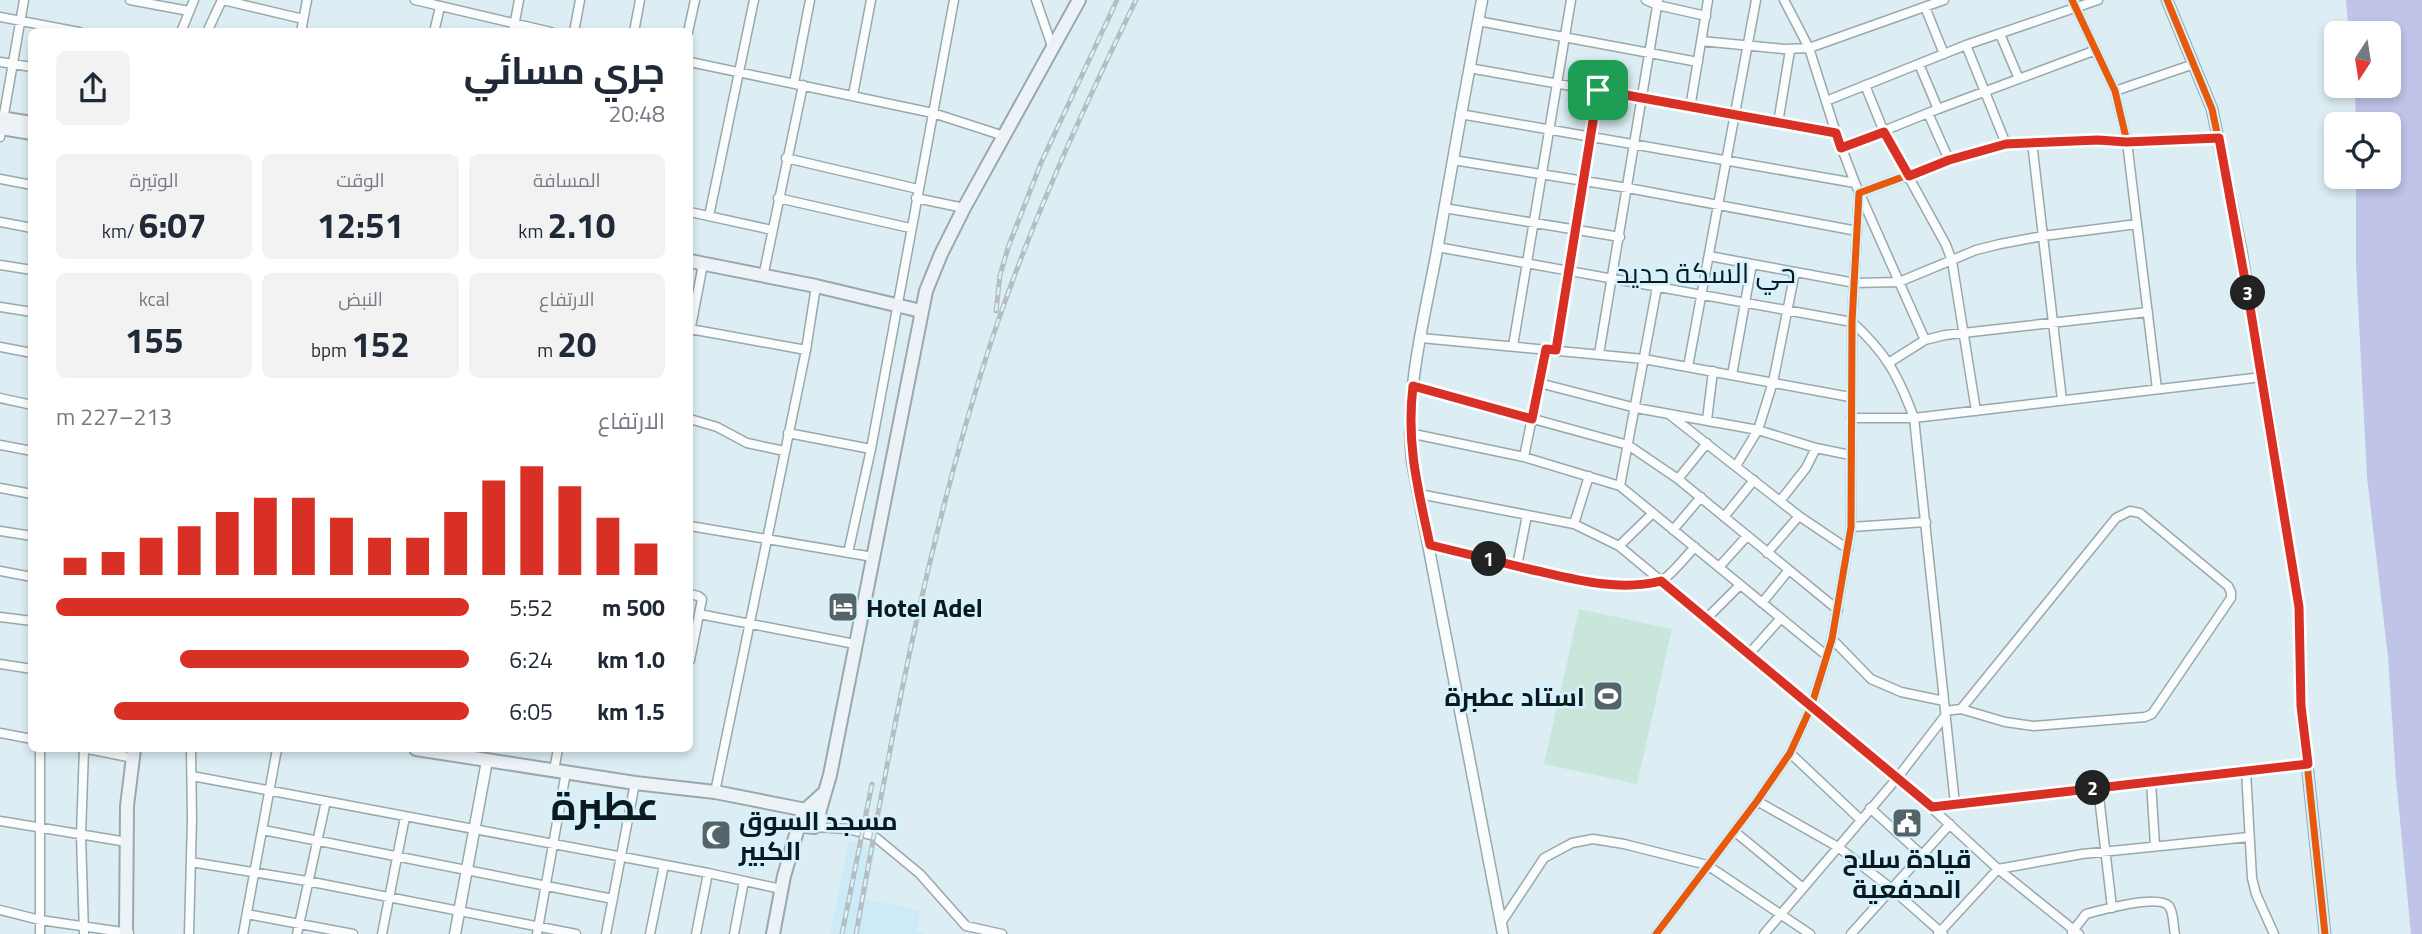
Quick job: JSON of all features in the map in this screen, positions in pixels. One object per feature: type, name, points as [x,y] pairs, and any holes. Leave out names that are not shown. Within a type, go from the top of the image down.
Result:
[{"type":"main road","points":[[772,934],[781,889],[792,854],[825,792],[921,311],[933,272],[964,208],[1079,0]]},
{"type":"main road","points":[[1,126],[28,123]]},
{"type":"main road","points":[[1,126],[28,132]]},
{"type":"main road","points":[[693,262],[816,286],[921,311]]},
{"type":"main road","points":[[434,752],[635,783],[715,792],[773,804],[810,818]]},
{"type":"main road","points":[[128,934],[128,795],[133,753]]},
{"type":"street","points":[[1,126],[24,0]]},
{"type":"street","points":[[130,0],[189,11]]},
{"type":"street","points":[[183,28],[194,0]]},
{"type":"street","points":[[209,28],[223,0],[303,19]]},
{"type":"street","points":[[302,28],[306,0]]},
{"type":"street","points":[[415,0],[427,1],[513,28],[519,0]]},
{"type":"street","points":[[575,28],[580,0]]},
{"type":"street","points":[[635,28],[640,0]]},
{"type":"street","points":[[689,28],[695,0]]},
{"type":"street","points":[[709,216],[754,0]]},
{"type":"street","points":[[763,277],[799,84],[810,0]]},
{"type":"street","points":[[852,95],[870,0]]},
{"type":"street","points":[[848,553],[871,449],[954,0]]},
{"type":"street","points":[[1036,0],[1053,49]]},
{"type":"street","points":[[1482,0],[1420,338],[1409,433],[1502,928]]},
{"type":"street","points":[[1513,346],[1571,0]]},
{"type":"street","points":[[1646,0],[1706,16]]},
{"type":"street","points":[[1690,108],[1708,0]]},
{"type":"street","points":[[1688,367],[1756,0]]},
{"type":"street","points":[[1784,0],[1809,48],[1841,148],[1924,340]]},
{"type":"street","points":[[1702,41],[1790,50],[1809,48],[1944,0]]},
{"type":"street","points":[[1826,100],[2073,4],[2098,0]]},
{"type":"street","points":[[2167,0],[2212,109],[2262,377],[2299,607],[2301,706],[2325,934]]},
{"type":"street","points":[[1599,354],[1658,3]]},
{"type":"street","points":[[2073,4],[2115,91],[2126,142],[2157,389]]},
{"type":"street","points":[[435,28],[440,6]]},
{"type":"street","points":[[1925,7],[1944,54]]},
{"type":"street","points":[[0,17],[58,28]]},
{"type":"street","points":[[1478,21],[1698,62]]},
{"type":"street","points":[[2000,34],[2019,79]]},
{"type":"street","points":[[1966,46],[2006,144]]},
{"type":"street","points":[[1778,124],[1790,50]]},
{"type":"street","points":[[1841,148],[2096,50]]},
{"type":"street","points":[[0,62],[28,66]]},
{"type":"street","points":[[693,63],[933,113],[1004,136]]},
{"type":"street","points":[[1919,64],[1938,109]]},
{"type":"street","points":[[2115,91],[2194,64]]},
{"type":"street","points":[[1469,68],[1836,133]]},
{"type":"street","points":[[1865,85],[1884,132],[1952,261],[1976,411]]},
{"type":"street","points":[[1556,350],[1598,90]]},
{"type":"street","points":[[1928,113],[1949,160]]},
{"type":"street","points":[[1460,114],[1726,163],[1855,183]]},
{"type":"street","points":[[1859,193],[1949,160],[2006,144],[2219,138]]},
{"type":"street","points":[[2032,142],[2062,400]]},
{"type":"street","points":[[786,158],[964,208]]},
{"type":"street","points":[[1453,160],[1628,188],[1857,231]]},
{"type":"street","points":[[0,179],[28,184]]},
{"type":"street","points":[[1656,934],[1790,753],[1811,706],[1832,639],[1851,527],[1850,397],[1859,193]]},
{"type":"street","points":[[778,198],[910,228]]},
{"type":"street","points":[[1444,208],[1620,237]]},
{"type":"street","points":[[693,213],[772,230]]},
{"type":"street","points":[[0,222],[28,227]]},
{"type":"street","points":[[1709,257],[1855,283],[1899,282],[1976,250],[2043,236],[2137,224]]},
{"type":"street","points":[[1437,247],[1852,322],[1871,339],[1890,362],[1914,418],[1955,804]]},
{"type":"street","points":[[693,315],[703,264]]},
{"type":"street","points":[[1732,375],[1752,264]]},
{"type":"street","points":[[0,265],[28,270]]},
{"type":"street","points":[[1736,466],[1758,430],[1773,382],[1795,272]]},
{"type":"street","points":[[715,792],[806,350],[816,286]]},
{"type":"street","points":[[1620,486],[1657,287]]},
{"type":"street","points":[[0,307],[28,311]]},
{"type":"street","points":[[1890,362],[1924,340],[1965,331],[2148,312]]},
{"type":"street","points":[[693,331],[806,350]]},
{"type":"street","points":[[1420,338],[1644,359],[1850,397]]},
{"type":"street","points":[[0,347],[28,352]]},
{"type":"street","points":[[1524,457],[1546,349]]},
{"type":"street","points":[[1707,420],[1713,372]]},
{"type":"street","points":[[1851,418],[1914,418],[2262,377]]},
{"type":"street","points":[[1539,383],[1636,408],[1758,430],[1816,448],[1850,455]]},
{"type":"street","points":[[1413,386],[1628,445],[1678,479],[1838,610]]},
{"type":"street","points":[[0,398],[28,404]]},
{"type":"street","points":[[1668,414],[1799,516],[1848,549]]},
{"type":"street","points":[[693,420],[718,427],[747,443],[784,452]]},
{"type":"street","points":[[788,433],[871,449]]},
{"type":"street","points":[[1409,433],[1524,457],[1620,486],[1827,656]]},
{"type":"street","points":[[1678,479],[1707,443]]},
{"type":"street","points":[[0,446],[28,450]]},
{"type":"street","points":[[1780,501],[1806,468],[1816,448]]},
{"type":"street","points":[[1574,524],[1589,476]]},
{"type":"street","points":[[1724,517],[1754,480]]},
{"type":"street","points":[[0,488],[28,493]]},
{"type":"street","points":[[1419,494],[1574,524],[1619,546],[1898,777],[1998,869],[2074,933],[2083,916],[2112,908],[2160,901],[2171,909],[2175,934]]},
{"type":"street","points":[[1674,530],[1701,498]]},
{"type":"street","points":[[1619,546],[1653,513]]},
{"type":"street","points":[[1764,934],[1898,777],[1945,714],[1962,709],[2005,722],[2034,726],[2145,717],[2152,714],[2231,598],[2231,592],[2228,586],[2140,513],[2124,513],[2116,518],[1962,709]]},
{"type":"street","points":[[1517,566],[1527,514]]},
{"type":"street","points":[[1767,553],[1799,516]]},
{"type":"street","points":[[1851,527],[1926,522]]},
{"type":"street","points":[[693,527],[873,557]]},
{"type":"street","points":[[0,531],[28,535]]},
{"type":"street","points":[[1719,567],[1747,536]]},
{"type":"street","points":[[1430,545],[1572,579],[1630,586],[1661,581],[1695,547]]},
{"type":"street","points":[[0,571],[28,576]]},
{"type":"street","points":[[1762,603],[1788,571]]},
{"type":"street","points":[[1706,619],[1740,585]]},
{"type":"street","points":[[693,595],[702,599],[693,645]]},
{"type":"street","points":[[699,614],[855,644]]},
{"type":"street","points":[[0,617],[28,620]]},
{"type":"street","points":[[1749,654],[1781,618]]},
{"type":"street","points":[[1832,639],[1871,679],[1901,692],[1944,701]]},
{"type":"street","points":[[0,664],[28,668]]},
{"type":"street","points":[[0,733],[28,738]]},
{"type":"street","points":[[40,752],[40,934]]},
{"type":"street","points":[[84,931],[81,835],[86,752]]},
{"type":"street","points":[[189,934],[191,752]]},
{"type":"street","points":[[243,934],[276,752]]},
{"type":"street","points":[[537,930],[552,844],[560,771],[558,752]]},
{"type":"street","points":[[1790,753],[1861,820]]},
{"type":"street","points":[[455,934],[487,761]]},
{"type":"street","points":[[1932,807],[2308,764]]},
{"type":"street","points":[[2246,771],[2254,886],[2274,934]]},
{"type":"street","points":[[192,776],[781,889]]},
{"type":"street","points":[[2151,782],[2155,846]]},
{"type":"street","points":[[606,934],[635,783]]},
{"type":"street","points":[[2098,788],[2112,908]]},
{"type":"street","points":[[298,934],[307,881],[319,840],[326,801]]},
{"type":"street","points":[[1757,801],[1838,847],[1892,889],[1941,933],[1998,869],[2105,852],[2249,837]]},
{"type":"street","points":[[1870,808],[1923,856]]},
{"type":"street","points":[[382,934],[405,817]]},
{"type":"street","points":[[810,818],[874,836],[920,874],[966,926],[1002,934]]},
{"type":"street","points":[[810,818],[848,829]]},
{"type":"street","points":[[0,821],[41,830],[127,842]]},
{"type":"street","points":[[1851,934],[1950,824]]},
{"type":"street","points":[[263,830],[613,899]]},
{"type":"street","points":[[1734,831],[1802,888]]},
{"type":"street","points":[[1502,928],[1544,858],[1572,843],[1593,839],[1707,865],[1810,934]]},
{"type":"street","points":[[191,862],[254,871],[458,910],[537,930],[576,934]]},
{"type":"street","points":[[650,934],[664,865]]},
{"type":"street","points":[[696,934],[708,873]]},
{"type":"street","points":[[734,934],[744,881]]},
{"type":"street","points":[[0,910],[84,931],[128,934]]},
{"type":"street","points":[[247,914],[354,934]]},
{"type":"shaded area","points":[[2346,0],[2422,0],[2422,934],[2411,934],[2396,779],[2388,657],[2367,477],[2356,264],[2356,189],[2401,189],[2401,112],[2356,112],[2355,98],[2401,98],[2401,21],[2348,21]]},
{"type":"shaded area","points":[[849,841],[876,847],[866,899],[920,911],[917,932],[925,934],[830,934]]},
{"type":"green space","points":[[1579,609],[1672,629],[1637,784],[1544,764]]},
{"type":"railway","points":[[996,311],[1000,275],[1009,245],[1041,163],[1117,0]]},
{"type":"railway","points":[[856,934],[914,632],[970,409],[1008,293],[1041,207],[1136,0]]},
{"type":"railway","points":[[842,934],[872,784]]},
{"type":"cycle path","points":[[1656,934],[1790,753],[1811,707],[1832,639],[1851,527],[1852,322],[1859,193],[1949,160],[2006,144],[2098,140],[2127,142],[2115,91],[2072,0]]},
{"type":"cycle path","points":[[2167,0],[2212,109],[2241,249],[2299,607],[2301,706],[2325,934]]},
{"type":"place","name":"Hotel Adel","points":[[843,607]]},
{"type":"place","name":"استاد عطبرة","points":[[1608,696]]},
{"type":"place","name":"قيادة سلاح المدفعية","points":[[1907,823]]},
{"type":"place","name":"مسجد السوق الكبير","points":[[716,835]]},
{"type":"district","name":"حي السكة حديد","points":[[1706,272]]},
{"type":"district","name":"عطبرة","points":[[605,805]]},
{"type":"route","points":[[1598,90],[1836,133],[1841,148],[1884,132],[1909,176],[1949,160],[2006,144],[2219,138],[2241,250],[2299,607],[2301,706],[2308,764],[1932,807],[1661,581],[1630,586],[1572,579],[1430,545],[1412,461],[1409,433],[1413,386],[1532,419],[1546,349],[1556,350],[1598,90]]}]
